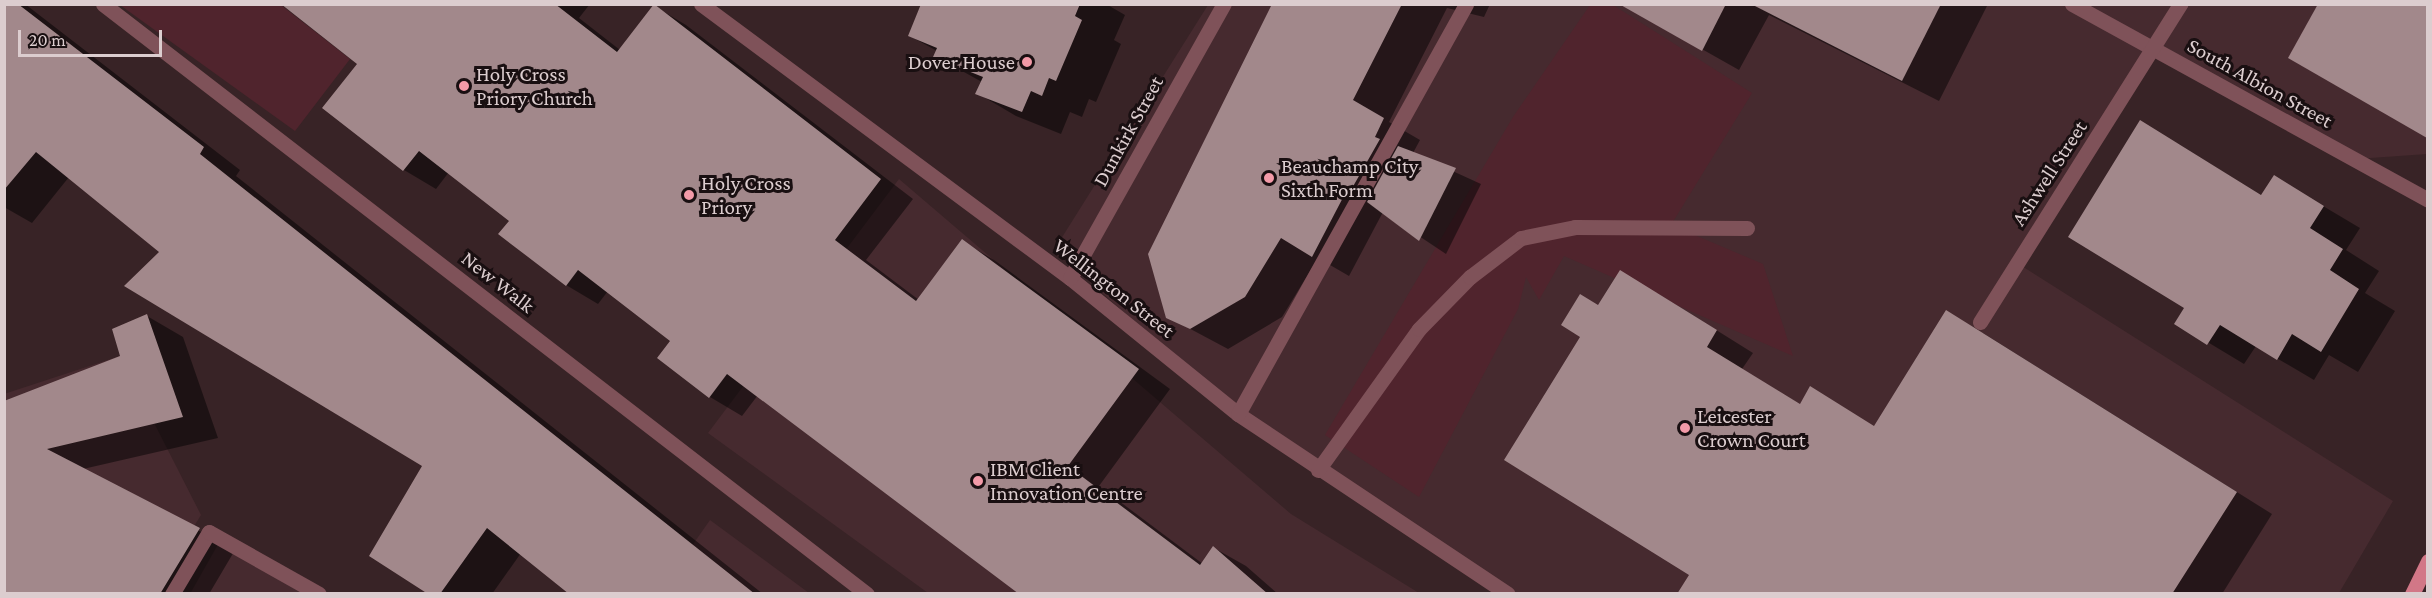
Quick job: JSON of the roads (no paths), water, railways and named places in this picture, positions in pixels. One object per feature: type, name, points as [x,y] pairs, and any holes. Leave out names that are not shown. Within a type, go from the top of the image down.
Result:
[{"type":"main road","points":[[2412,594],[2427,561]]},
{"type":"street","name":"New Walk","points":[[103,4],[867,594]]},
{"type":"street","name":"Wellington Street","points":[[701,4],[1070,278],[1238,414],[1318,470],[1508,594]]},
{"type":"street","name":"Dunkirk Street","points":[[1070,278],[1224,4]]},
{"type":"street","points":[[1238,414],[1466,4]]},
{"type":"street","name":"South Albion Street","points":[[2072,4],[2427,200]]},
{"type":"street","name":"Ashwell Street","points":[[1980,322],[2180,4]]},
{"type":"street","points":[[1318,470],[1419,329],[1470,277],[1521,238],[1575,226],[1747,228]]},
{"type":"street","points":[[172,594],[209,532],[319,594]]},
{"type":"place","name":"Dover House","points":[[1027,62]]},
{"type":"place","name":"Holy Cross Priory Church","points":[[464,86]]},
{"type":"place","name":"Beauchamp City Sixth Form","points":[[1269,178]]},
{"type":"place","name":"Holy Cross Priory","points":[[689,195]]},
{"type":"place","name":"Leicester Crown Court","points":[[1685,428]]},
{"type":"place","name":"IBM Client Innovation Centre","points":[[978,481]]}]
